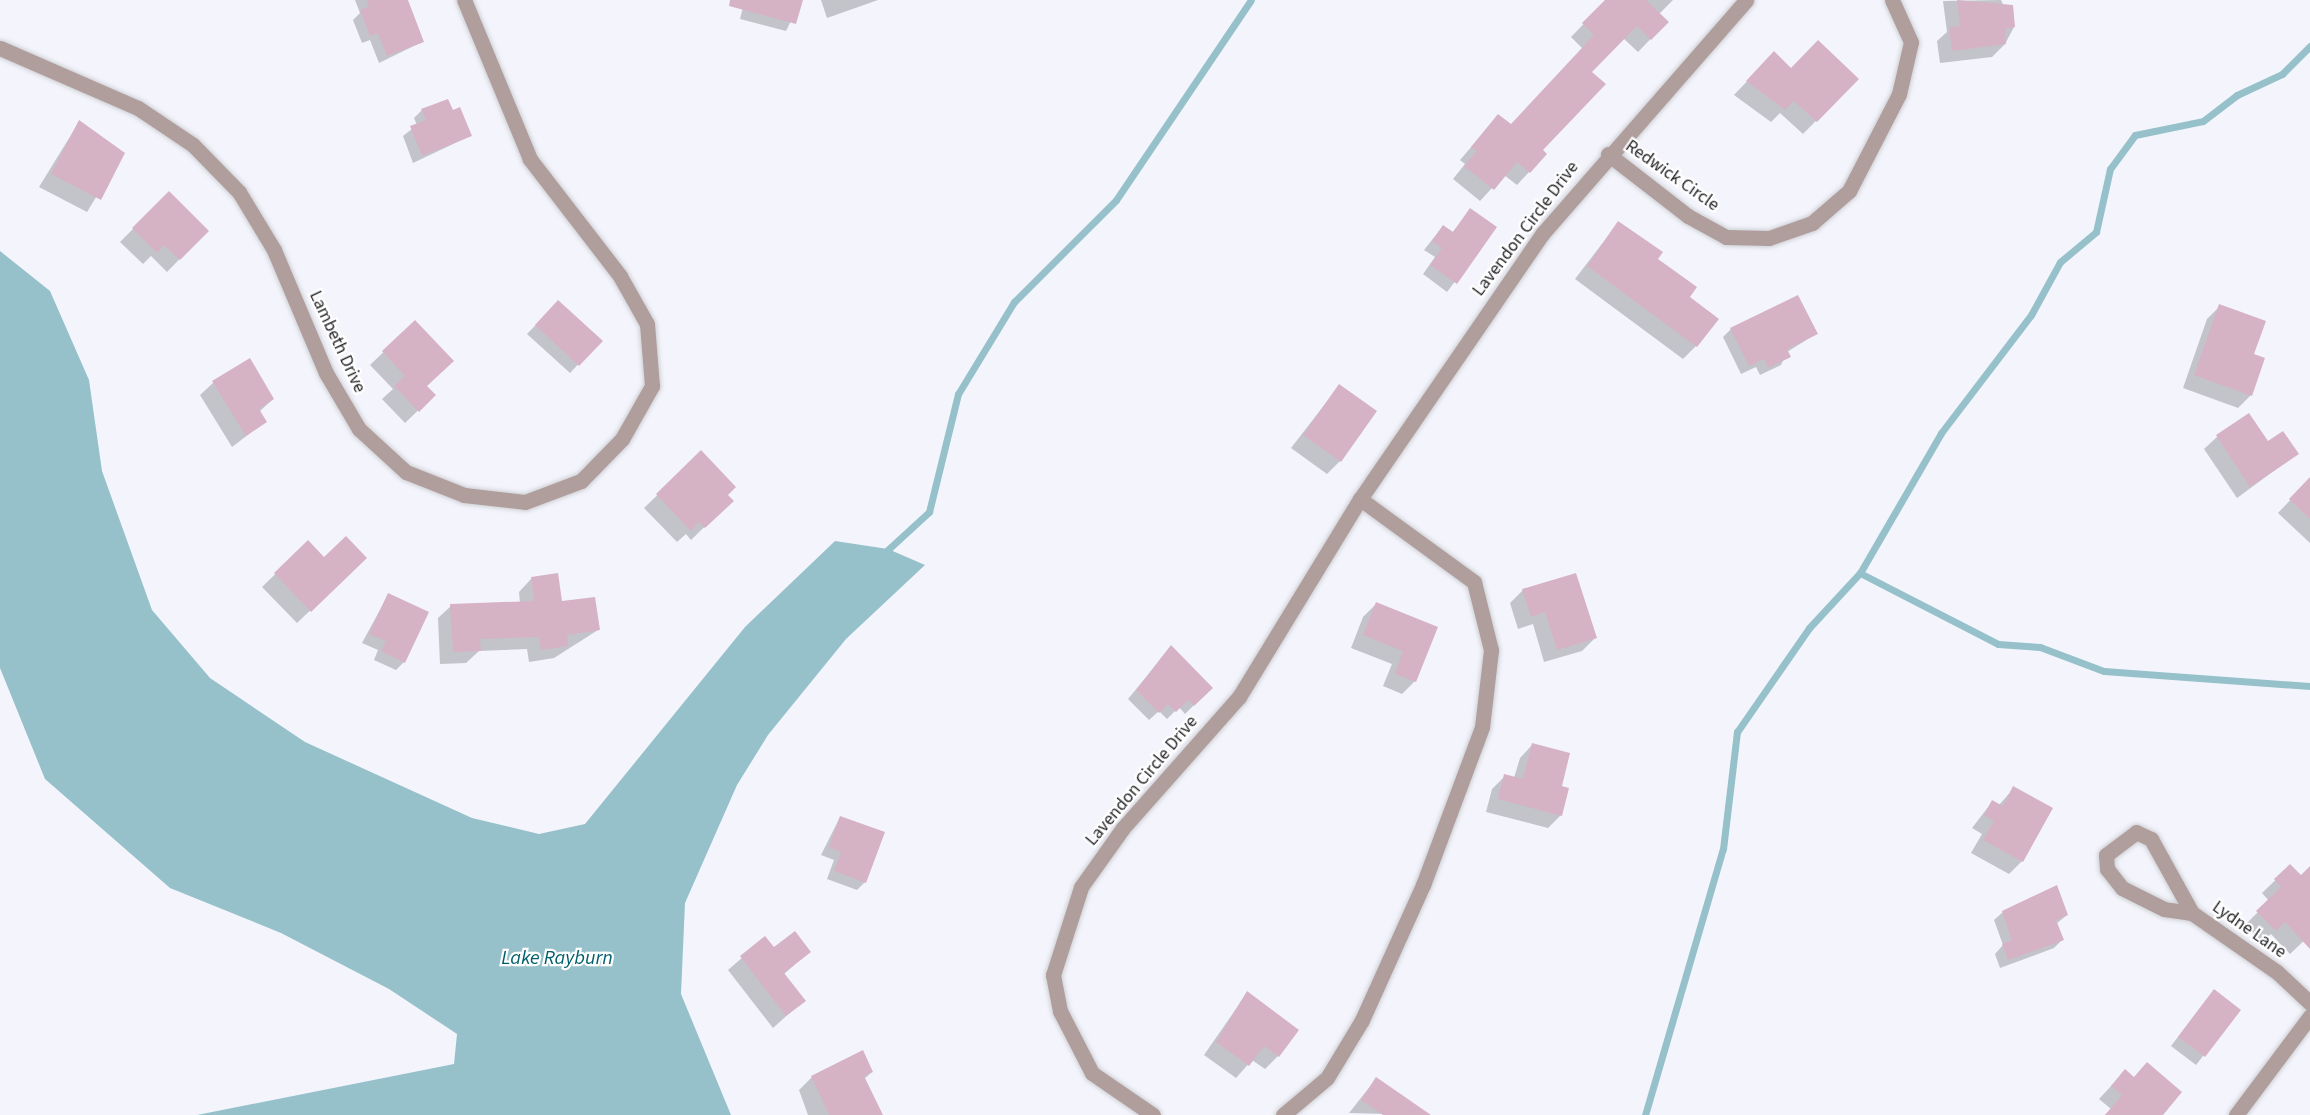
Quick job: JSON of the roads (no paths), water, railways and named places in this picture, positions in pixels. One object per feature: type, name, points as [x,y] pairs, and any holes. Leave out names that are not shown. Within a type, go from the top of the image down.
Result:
[{"type":"street","name":"Lambeth Drive","points":[[0,48],[138,108],[194,145],[239,192],[274,250],[326,373],[359,429],[406,471],[464,495],[525,501],[581,481],[622,439],[652,386],[647,324],[620,276],[531,159],[464,0]]},
{"type":"street","name":"Lavendon Circle Drive","points":[[1153,1115],[1092,1073],[1060,1011],[1053,975],[1081,887],[1123,828],[1239,697],[1360,499],[1543,233],[1608,154],[1746,0]]},
{"type":"street","name":"Redwick Circle","points":[[1608,154],[1688,216],[1726,237],[1769,238],[1812,223],[1849,191],[1899,94],[1911,42],[1892,0]]},
{"type":"street","points":[[1283,1115],[1327,1078],[1362,1020],[1424,885],[1482,727],[1491,650],[1474,582],[1360,499]]},
{"type":"street","name":"Lydne Lane","points":[[2192,913],[2164,909],[2122,888],[2107,869],[2106,855],[2136,832],[2151,840],[2192,913],[2277,972],[2310,1003]]},
{"type":"street","points":[[2236,1115],[2310,1016]]},
{"type":"water","name":"Lake Rayburn","points":[[0,251],[50,291],[89,380],[102,471],[152,610],[210,678],[305,742],[472,818],[539,834],[585,824],[745,627],[835,541],[888,549],[925,565],[846,639],[768,735],[737,785],[685,903],[681,994],[731,1115],[197,1115],[454,1064],[457,1034],[389,989],[281,933],[170,888],[45,779],[0,668]]},
{"type":"waterway","points":[[882,555],[929,512],[958,394],[1014,302],[1116,200],[1251,0]]},
{"type":"waterway","points":[[1645,1115],[1723,849],[1737,732],[1809,628],[1860,573],[1941,433],[2031,315],[2060,262],[2096,232],[2110,169],[2135,135],[2203,121],[2237,95],[2282,74],[2310,46]]},
{"type":"waterway","points":[[1860,573],[1998,644],[2040,647],[2104,671],[2310,686]]}]
